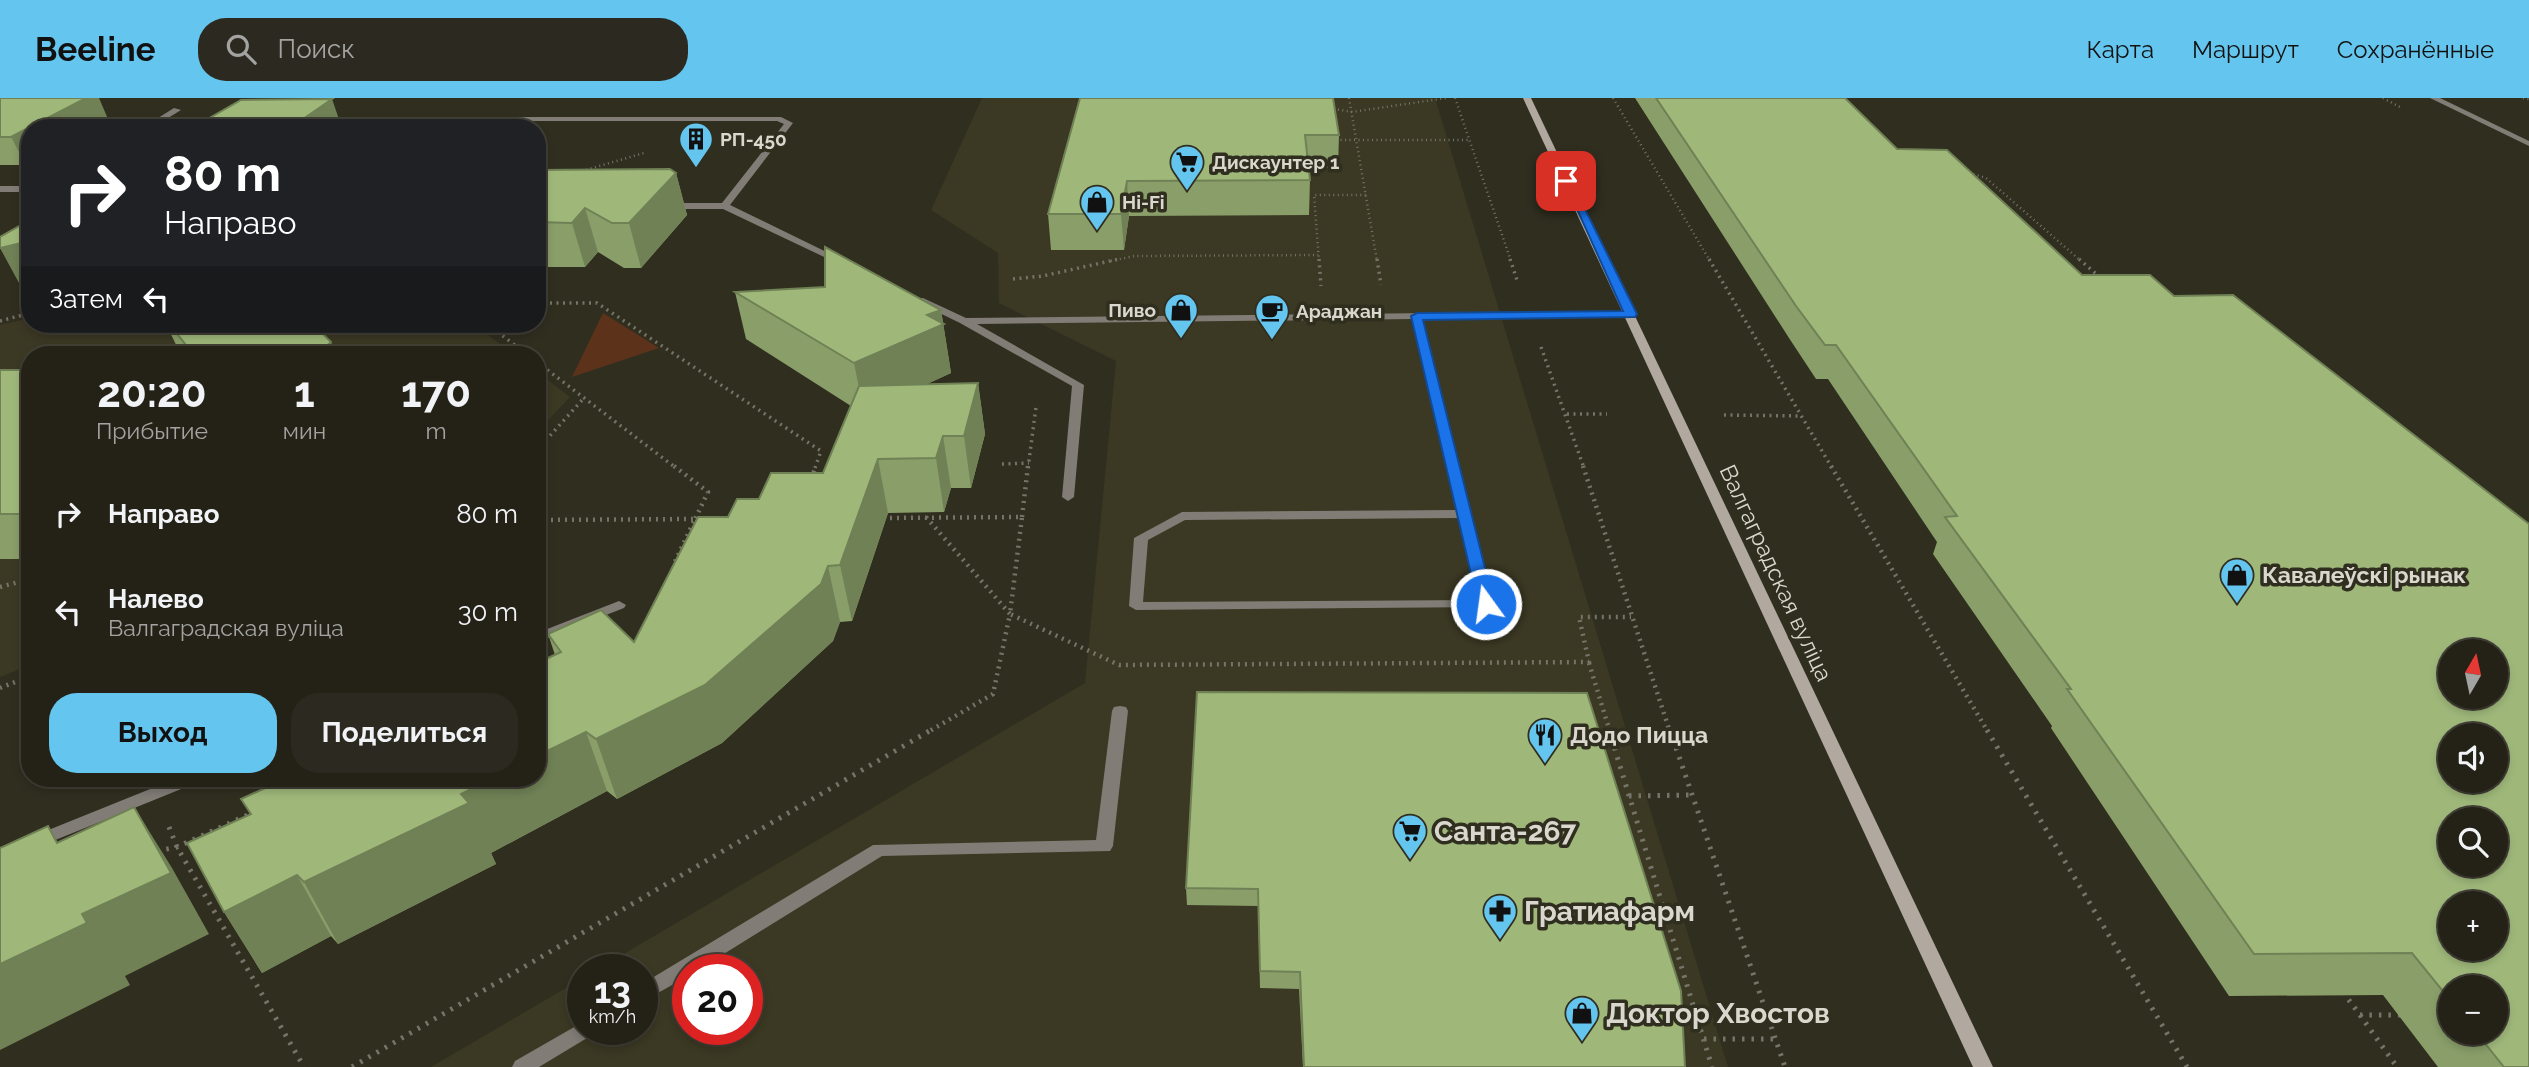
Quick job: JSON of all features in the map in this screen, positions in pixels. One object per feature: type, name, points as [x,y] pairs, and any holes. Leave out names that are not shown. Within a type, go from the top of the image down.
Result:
[{"type":"main road","name":"Валгаградская вуліца","points":[[1527,98],[1631,314],[1983,1067]]},
{"type":"lane","points":[[2434,98],[2529,144]]},
{"type":"lane","points":[[162,119],[177,110]]},
{"type":"lane","points":[[430,119],[778,119],[789,123],[725,206]]},
{"type":"lane","points":[[0,189],[21,189]]},
{"type":"lane","points":[[658,206],[725,206],[851,266]]},
{"type":"lane","points":[[914,297],[964,321],[1078,385],[1068,497]]},
{"type":"lane","points":[[964,321],[1631,314]]},
{"type":"lane","points":[[1417,316],[1486,604],[1136,606],[1141,538],[1182,516],[1464,514]]},
{"type":"lane","points":[[546,634],[619,605]]},
{"type":"lane","points":[[658,984],[879,850],[1104,846],[1120,712]]},
{"type":"lane","points":[[25,846],[170,787]]},
{"type":"lane","points":[[522,1067],[567,1039]]},
{"type":"path","points":[[1349,98],[1386,316]]},
{"type":"path","points":[[1325,107],[1352,112],[1446,98]]},
{"type":"path","points":[[1455,98],[1529,316],[1567,414],[1631,617],[1785,1067]]},
{"type":"path","points":[[1613,98],[2187,1067]]},
{"type":"path","points":[[2523,98],[2529,99]]},
{"type":"path","points":[[1334,140],[1468,140]]},
{"type":"path","points":[[1959,171],[1986,178],[2111,286]]},
{"type":"path","points":[[1324,317],[1314,195],[1366,195]]},
{"type":"path","points":[[1013,279],[1043,276],[1134,256],[1318,256]]},
{"type":"path","points":[[546,303],[597,303],[821,450],[809,485]]},
{"type":"path","points":[[0,321],[21,315]]},
{"type":"path","points":[[498,333],[516,346]]},
{"type":"path","points":[[172,346],[182,343]]},
{"type":"path","points":[[546,369],[708,492],[695,519],[708,519]]},
{"type":"path","points":[[352,1067],[993,694],[1010,614],[1038,397]]},
{"type":"path","points":[[546,440],[584,398]]},
{"type":"path","points":[[1567,414],[1607,414]]},
{"type":"path","points":[[1724,415],[1802,415]]},
{"type":"path","points":[[1002,464],[1029,463]]},
{"type":"path","points":[[926,517],[1010,614],[1119,665],[1589,662]]},
{"type":"path","points":[[874,518],[1022,517]]},
{"type":"path","points":[[0,587],[21,581]]},
{"type":"path","points":[[1631,617],[1579,617],[1589,662],[1712,1067]]},
{"type":"path","points":[[0,688],[21,680]]},
{"type":"path","points":[[155,793],[177,847],[304,1067]]},
{"type":"path","points":[[1629,796],[1692,795]]},
{"type":"path","points":[[151,852],[177,847],[264,807]]},
{"type":"path","points":[[2335,982],[2397,1067]]},
{"type":"path","points":[[2360,1015],[2411,1015]]},
{"type":"path","points":[[1704,1040],[1775,1039]]},
{"type":"shaded area","points":[[982,98],[1435,98],[1728,1067],[431,1067],[567,987],[567,1045],[658,1045],[658,954],[624,954],[1085,683],[1116,361],[999,303],[998,253],[931,210]]},
{"type":"shaded area","points":[[603,313],[659,348],[572,377]]},
{"type":"shaded area","points":[[21,320],[21,333],[485,333],[503,346],[21,346],[21,669],[0,677],[0,325]]},
{"type":"shaded area","points":[[546,379],[570,397],[546,422]]},
{"type":"building","points":[[0,98],[86,98],[46,119],[21,119],[21,132],[11,137],[0,137]]},
{"type":"building","name":"Дискаунтер 1","points":[[1080,98],[1333,98],[1339,135],[1305,135],[1310,180],[1127,181],[1121,214],[1048,214]]},
{"type":"building","name":"Кавалеўскі рынак","points":[[1656,98],[1845,98],[1897,149],[1947,150],[2082,275],[2150,275],[2174,296],[2233,295],[2529,524],[2529,1067],[2504,1067],[2486,1045],[2508,1045],[2508,975],[2438,975],[2438,985],[2412,953],[2254,954],[2067,689],[2071,689],[1945,517],[1957,516],[1836,345],[1825,345]]},
{"type":"building","points":[[332,99],[303,119],[208,119],[241,100]]},
{"type":"building","points":[[670,169],[676,173],[629,223],[612,223],[585,208],[572,223],[546,222],[546,170]]},
{"type":"building","points":[[21,225],[21,243],[0,248],[0,237]]},
{"type":"building","points":[[825,247],[941,310],[927,315],[944,324],[854,363],[735,292],[825,287]]},
{"type":"building","points":[[176,333],[322,333],[331,342],[327,346],[187,346]]},
{"type":"building","points":[[0,370],[21,370],[21,514],[0,514]]},
{"type":"building","points":[[978,383],[964,436],[943,436],[936,458],[878,459],[840,565],[828,566],[821,584],[705,685],[596,739],[586,732],[546,752],[546,659],[561,652],[548,634],[601,610],[634,642],[698,517],[728,517],[737,499],[759,499],[771,473],[823,473],[859,386]]},
{"type":"building","name":"Санта-267","points":[[1197,692],[1587,693],[1681,991],[1685,1067],[1304,1067],[1300,972],[1260,971],[1258,889],[1186,888]]},
{"type":"building","points":[[267,787],[475,787],[461,794],[469,803],[304,882],[297,875],[224,912],[187,843],[251,814],[241,799]]},
{"type":"building","points":[[134,807],[171,873],[82,914],[87,923],[0,964],[0,848],[48,826],[57,843]]},
{"type":"place","name":"РП-450","points":[[696,169]]},
{"type":"place","name":"Дискаунтер 1","points":[[1187,192]]},
{"type":"place","name":"Hi-Fi","points":[[1097,232]]},
{"type":"place","name":"Пиво","points":[[1181,340]]},
{"type":"place","name":"Араджан","points":[[1272,341]]},
{"type":"place","name":"Кавалеўскі рынак","points":[[2237,605]]},
{"type":"place","name":"Додо Пицца","points":[[1545,765]]},
{"type":"place","name":"Санта-267","points":[[1410,861]]},
{"type":"place","name":"Гратиафарм","points":[[1500,941]]},
{"type":"place","name":"Доктор Хвостов","points":[[1582,1043]]},
{"type":"route","points":[[1486,604],[1417,316],[1631,314],[1566,181]]}]
